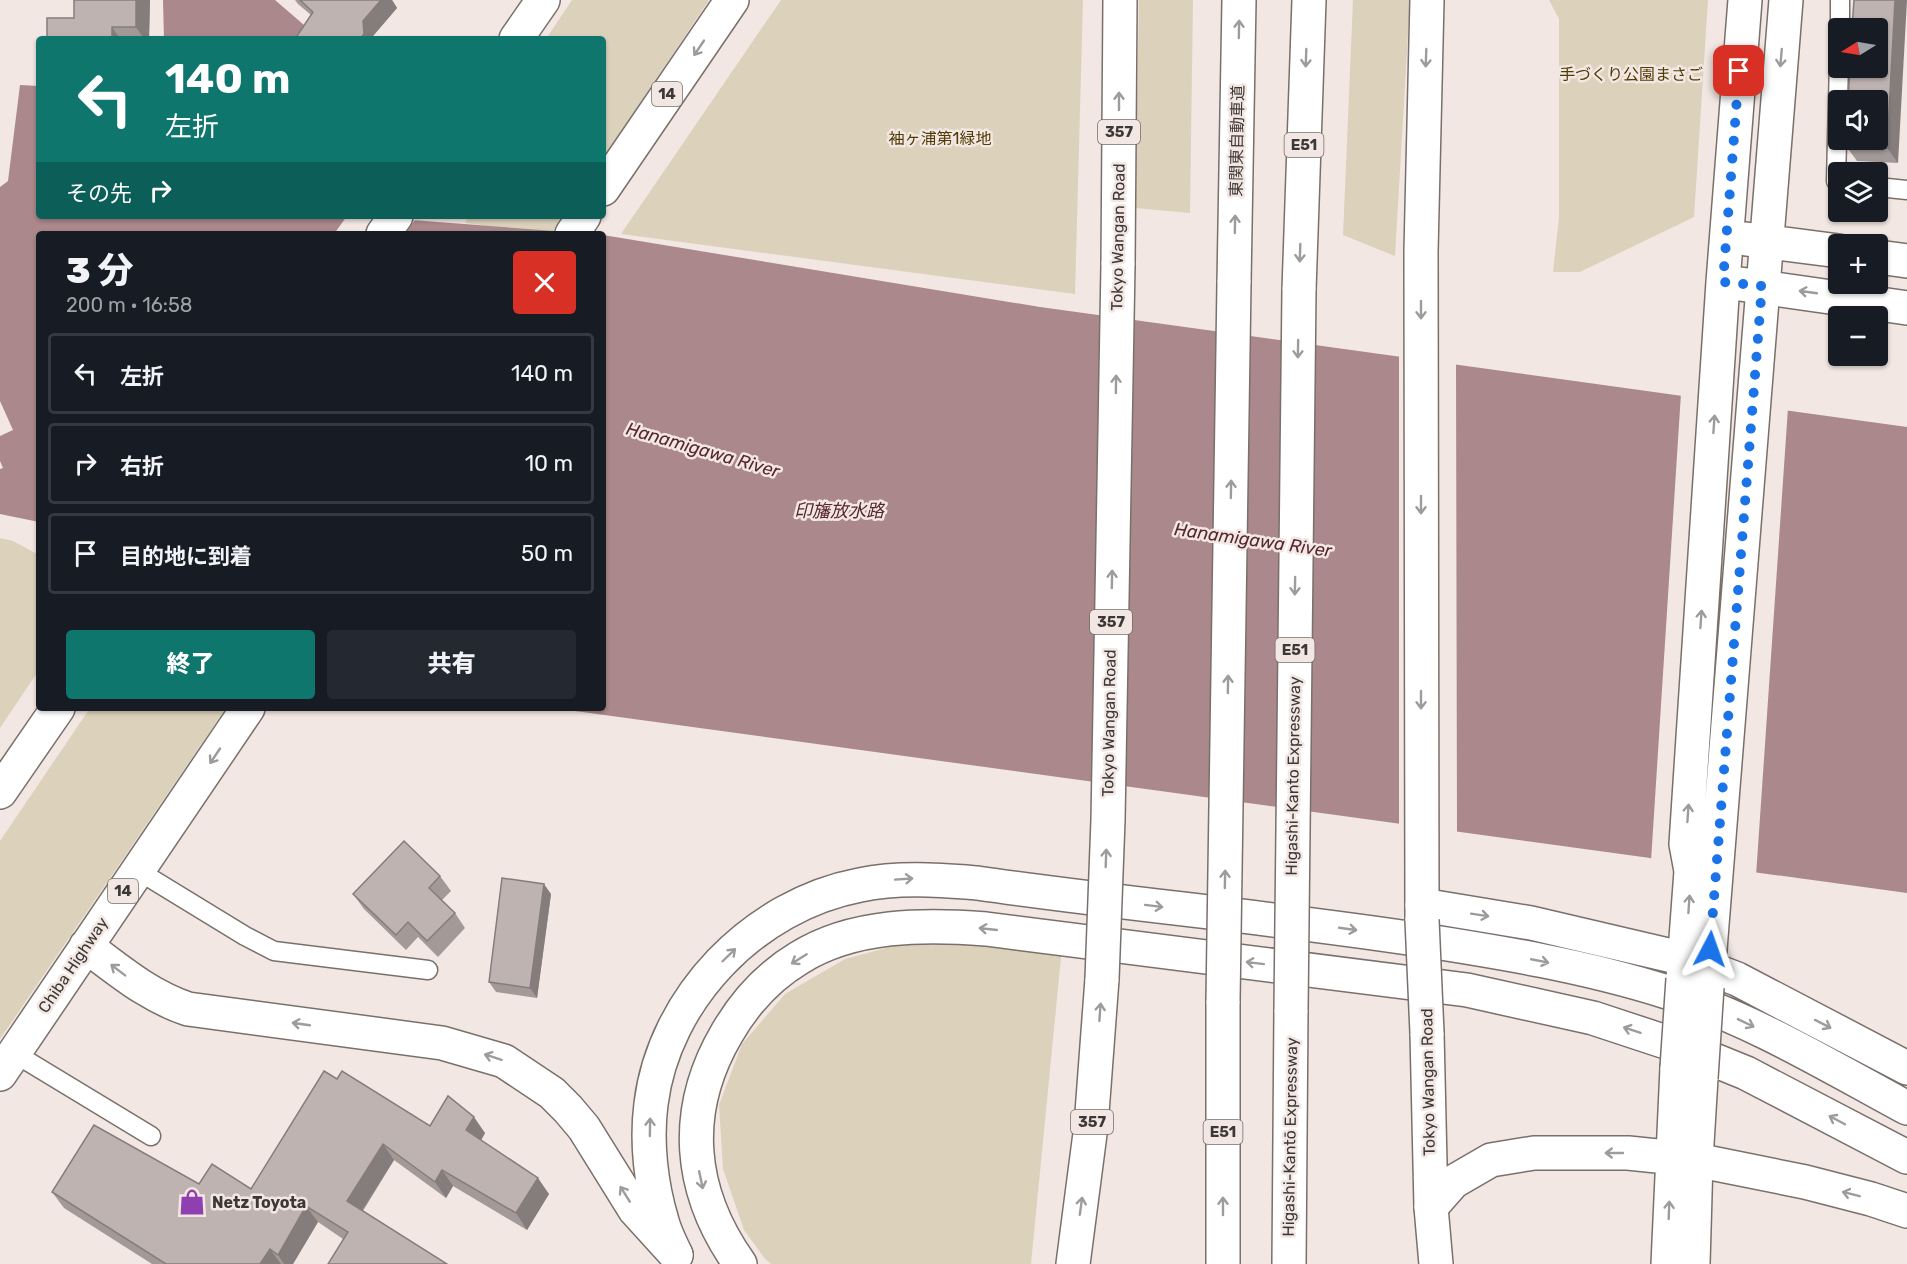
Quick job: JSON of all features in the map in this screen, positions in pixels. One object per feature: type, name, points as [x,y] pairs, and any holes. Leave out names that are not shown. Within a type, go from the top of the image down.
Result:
[{"type":"main road","points":[[518,36],[543,0]]},
{"type":"main road","name":"14","points":[[606,185],[732,0]]},
{"type":"main road","name":"Tokyo Wangan Road","points":[[1073,1264],[1091,1126],[1102,979],[1108,820],[1118,265],[1120,0]]},
{"type":"main road","name":"東関東自動車道","points":[[1223,1264],[1223,1001],[1239,0]]},
{"type":"main road","name":"Higashi-Kanto Expressway","points":[[1292,1010],[1299,290],[1309,0]]},
{"type":"main road","name":"Tokyo Wangan Road","points":[[1428,0],[1420,252],[1422,905],[1431,1207],[1436,1264]]},
{"type":"main road","points":[[1704,873],[1686,844],[1726,237],[1745,0]]},
{"type":"main road","points":[[1668,1264],[1684,1158],[1704,873],[1754,390],[1786,0]]},
{"type":"main road","points":[[1726,237],[1828,249]]},
{"type":"main road","points":[[1888,258],[1907,261]]},
{"type":"main road","points":[[1723,282],[1907,308]]},
{"type":"main road","points":[[0,792],[56,711]]},
{"type":"main road","name":"Chiba Highway","points":[[7,1063],[246,711]]},
{"type":"main road","points":[[679,1260],[662,1221],[653,1174],[650,1135],[651,1105],[662,1058],[689,1000],[729,954],[751,934],[781,915],[838,890],[889,880],[916,878],[977,883],[1341,928],[1483,949],[1609,975],[1719,1010],[1907,1108]]},
{"type":"main road","points":[[1422,905],[1531,923],[1696,973],[1907,1068]]},
{"type":"main road","points":[[740,1264],[722,1237],[711,1213],[704,1193],[697,1154],[697,1110],[702,1089],[722,1041],[753,994],[800,957],[858,934],[910,927],[954,926],[1006,931],[1467,990],[1593,1018],[1677,1046],[1746,1073],[1907,1157]]},
{"type":"main road","points":[[86,946],[145,990],[163,1000],[188,1009],[442,1043],[504,1060],[552,1093],[568,1109],[584,1128],[635,1209],[679,1260]]},
{"type":"main road","name":"Higashi-Kantō Expressway","points":[[1289,1264],[1292,1010]]},
{"type":"main road","points":[[1291,1118],[1307,1189],[1311,1264]]},
{"type":"main road","points":[[1431,1207],[1453,1182],[1491,1160],[1534,1153],[1628,1153],[1684,1158],[1805,1182],[1907,1210]]},
{"type":"main road","points":[[1684,1158],[1693,1264]]},
{"type":"lane","points":[[1840,0],[1840,18]]},
{"type":"lane","points":[[1836,162],[1839,78]]},
{"type":"lane","points":[[1888,188],[1907,190]]},
{"type":"lane","points":[[137,870],[274,951],[428,970]]},
{"type":"lane","points":[[7,1063],[151,1136]]},
{"type":"green space","points":[[572,0],[709,0],[606,154],[606,36],[548,36]]},
{"type":"green space","name":"袖ヶ浦第1緑地","points":[[781,0],[1083,0],[1075,294],[621,234]]},
{"type":"green space","points":[[1139,0],[1193,0],[1190,213],[1135,208]]},
{"type":"green space","points":[[1353,0],[1410,0],[1395,256],[1343,235]]},
{"type":"green space","name":"手づくり公園まさご","points":[[1549,0],[1708,0],[1694,217],[1580,272],[1553,272],[1559,217],[1559,19]]},
{"type":"green space","points":[[467,219],[562,219],[554,231],[528,231],[465,223]]},
{"type":"green space","points":[[0,538],[13,541],[36,553],[36,674],[0,728]]},
{"type":"green space","points":[[88,711],[224,711],[0,1039],[0,841]]},
{"type":"green space","points":[[916,940],[1062,947],[1031,1264],[771,1264],[744,1230],[723,1169],[719,1105],[742,1044],[785,994],[845,959]]},
{"type":"water","points":[[163,0],[275,0],[304,25],[299,36],[164,36]]},
{"type":"water","points":[[20,85],[36,86],[36,219],[398,219],[554,231],[36,231],[36,521],[0,514],[0,469],[3,468],[0,461],[0,436],[13,430],[0,401],[0,187],[8,181]]},
{"type":"water","name":"印旛放水路","points":[[606,235],[1040,307],[1907,427],[1907,893],[575,711],[606,711]]},
{"type":"pier","points":[[345,219],[416,219],[407,231],[336,231]]},
{"type":"pier","points":[[1399,354],[1456,362],[1457,835],[1399,827]]},
{"type":"pier","points":[[1681,393],[1788,408],[1756,876],[1651,861]]},
{"type":"building","points":[[74,0],[136,0],[136,27],[112,27],[112,36],[47,36],[47,18],[74,18]]},
{"type":"building","points":[[300,0],[381,0],[363,21],[362,36],[297,36],[313,12]]},
{"type":"building","points":[[1854,0],[1895,0],[1888,130],[1888,90],[1849,90],[1849,78],[1888,78],[1888,18],[1853,18]]},
{"type":"building","points":[[404,841],[440,876],[429,888],[455,913],[427,941],[408,922],[396,935],[353,894]]},
{"type":"building","points":[[502,878],[544,884],[530,988],[489,982]]},
{"type":"building","points":[[324,1071],[337,1079],[342,1071],[430,1126],[448,1096],[474,1117],[466,1130],[538,1178],[516,1213],[442,1170],[435,1182],[383,1144],[347,1201],[447,1264],[328,1264],[348,1232],[306,1206],[278,1255],[270,1249],[260,1264],[166,1264],[52,1192],[94,1125],[199,1184],[212,1164],[251,1189]]},
{"type":"place","name":"Netz Toyota","points":[[192,1202]]},
{"type":"route","points":[[1710,949],[1762,286],[1723,282],[1739,71]]},
{"type":"water label","name":"Hanamigawa River","points":[[703,450]]},
{"type":"water label","name":"Hanamigawa River","points":[[1253,540]]}]
